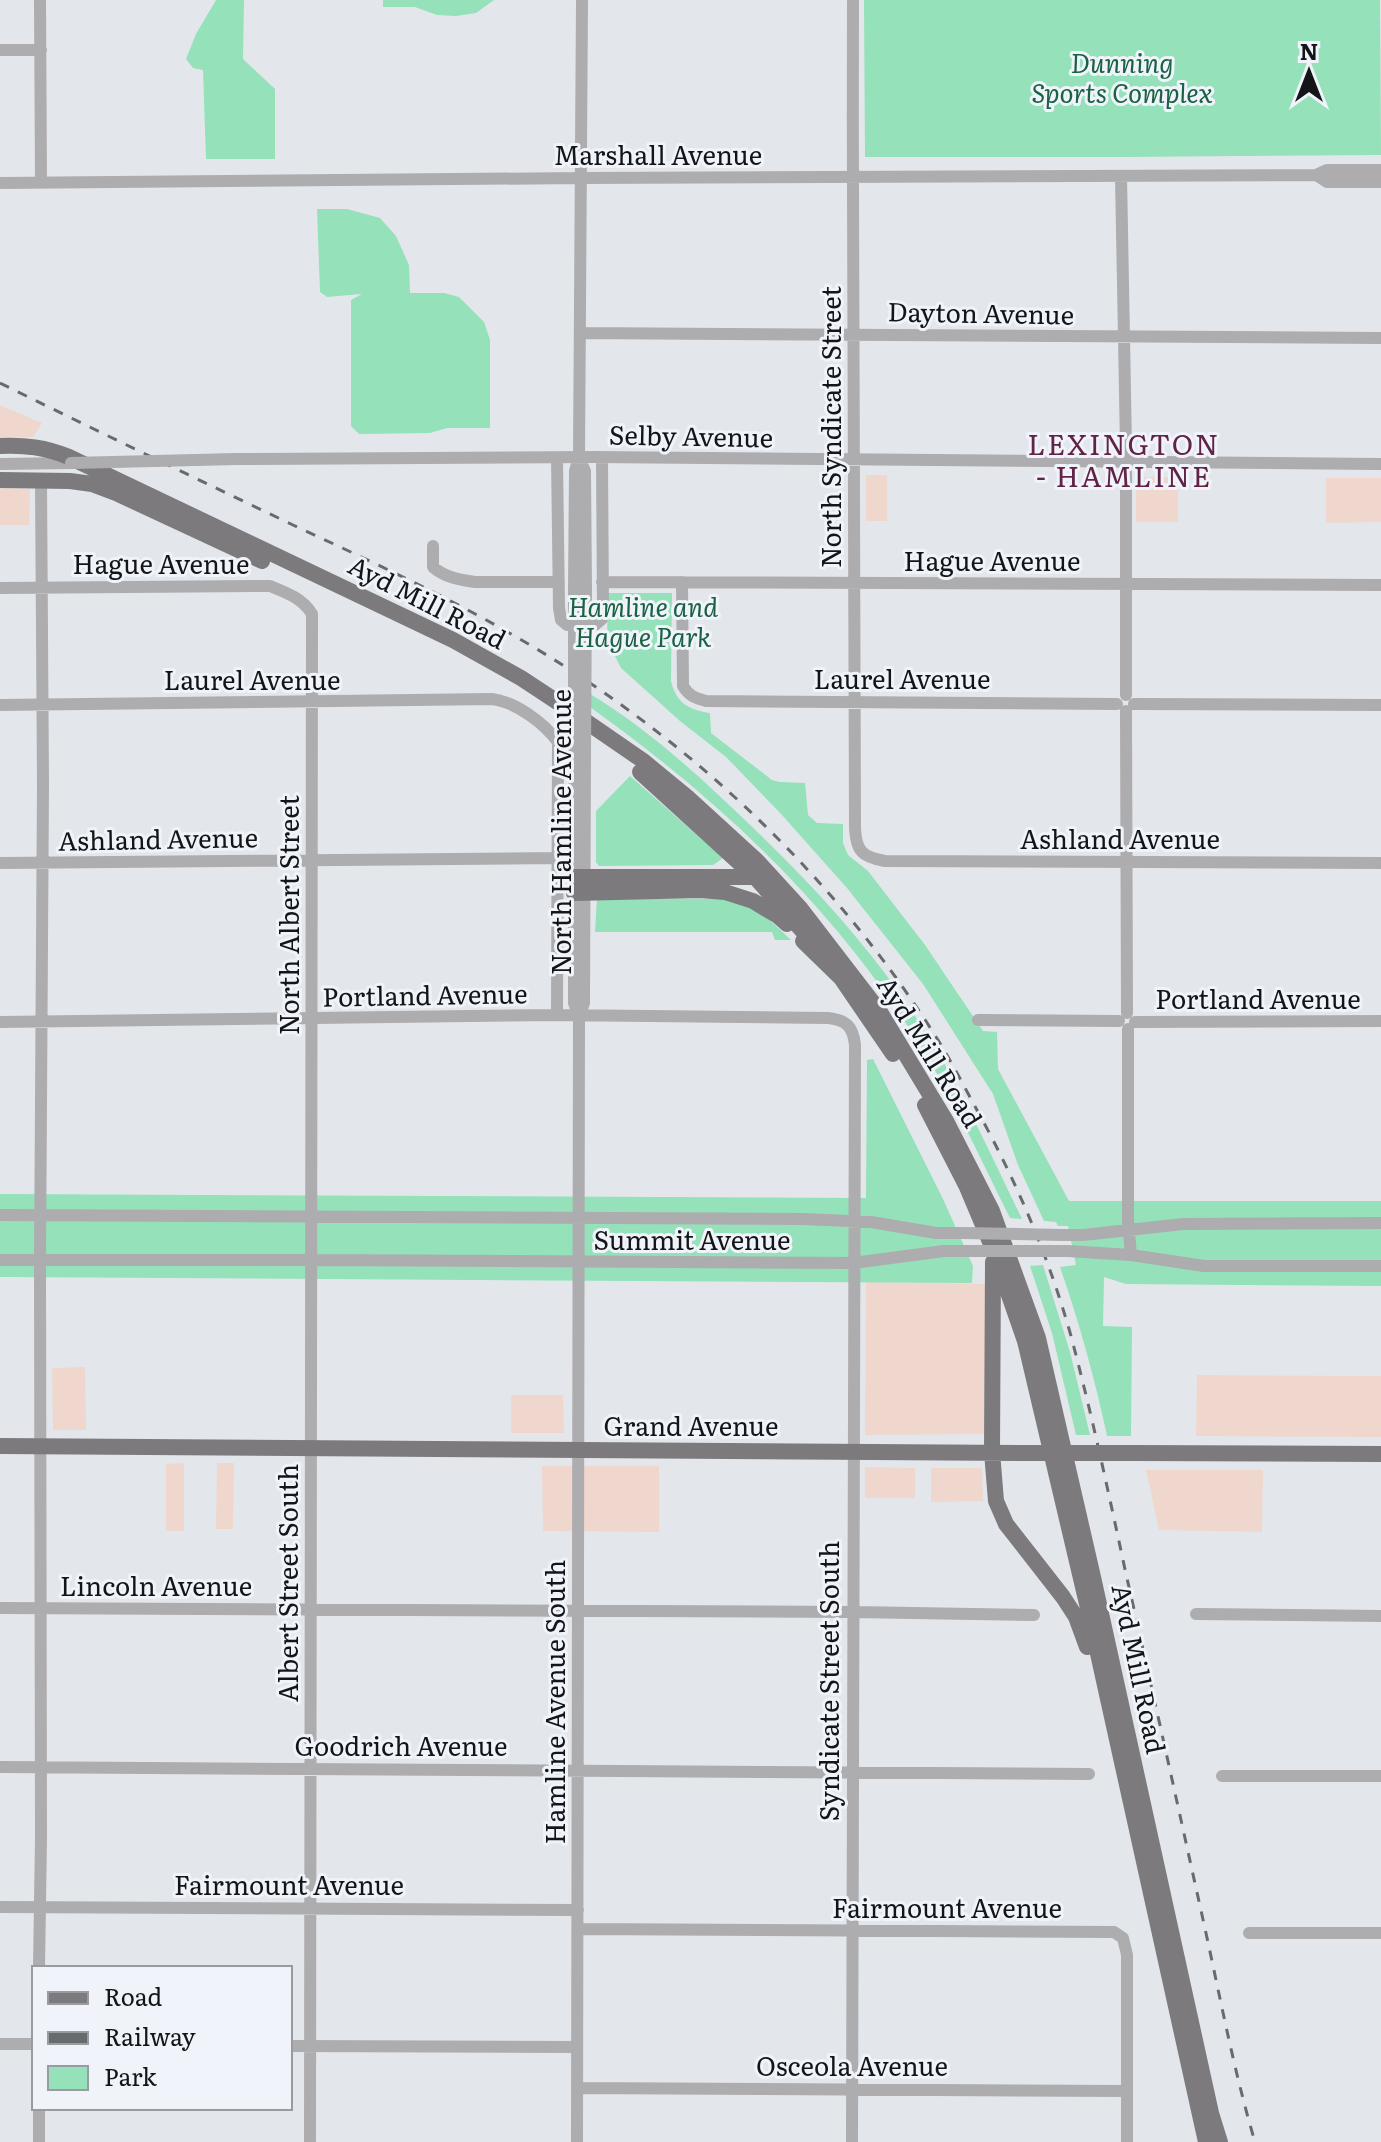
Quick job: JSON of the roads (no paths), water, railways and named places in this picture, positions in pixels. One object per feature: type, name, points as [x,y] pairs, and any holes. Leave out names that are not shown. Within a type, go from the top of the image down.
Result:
[{"type":"main road","name":"Ayd Mill Road","points":[[0,446],[27,445],[69,457],[453,640],[521,678],[642,760],[738,843],[762,879],[841,978],[930,1113],[966,1185],[993,1249],[1025,1341],[1093,1606],[1220,2142]]},
{"type":"main road","name":"Ayd Mill Road","points":[[0,480],[70,481],[92,484],[116,493],[423,636],[500,676],[628,760],[762,879],[800,908],[880,1012],[946,1121],[992,1211],[1038,1338],[1063,1443],[1107,1700],[1206,2142]]},
{"type":"main road","points":[[579,885],[762,879]]},
{"type":"main road","points":[[579,885],[700,890],[748,888],[762,879]]},
{"type":"main road","points":[[700,890],[740,896],[765,907],[841,978]]},
{"type":"main road","points":[[993,1249],[997,1452],[994,1489],[1006,1524],[1076,1617],[1107,1700]]},
{"type":"main road","name":"Grand Avenue","points":[[0,1446],[1381,1454]]},
{"type":"main road","points":[[997,1452],[1005,1499],[1014,1518],[1072,1594],[1093,1606]]},
{"type":"main road","points":[[1195,2096],[1195,2142]]},
{"type":"street","points":[[40,0],[41,183]]},
{"type":"street","name":"North Hamline Avenue","points":[[579,1262],[579,1016],[574,1003],[579,885],[580,592],[585,471],[579,457],[582,0]]},
{"type":"street","name":"North Syndicate Street","points":[[853,0],[855,828],[861,852]]},
{"type":"street","points":[[0,50],[41,50]]},
{"type":"street","name":"Marshall Avenue","points":[[0,183],[1316,175],[1327,170],[1381,170]]},
{"type":"street","name":"Marshall Avenue","points":[[1316,175],[1327,182],[1381,182]]},
{"type":"street","points":[[1121,176],[1125,338],[1125,862],[1131,1255]]},
{"type":"street","name":"Dayton Avenue","points":[[580,333],[1381,338]]},
{"type":"street","name":"Selby Avenue","points":[[0,464],[579,457],[1381,464]]},
{"type":"street","points":[[557,458],[561,620],[567,625],[595,625],[602,619],[603,610],[602,458]]},
{"type":"street","points":[[39,1966],[41,481]]},
{"type":"street","points":[[433,546],[433,567],[462,581],[559,582]]},
{"type":"street","name":"Hague Avenue","points":[[602,582],[1381,585]]},
{"type":"street","name":"Laurel Avenue","points":[[682,582],[683,686],[695,698],[706,701],[1381,705]]},
{"type":"street","name":"Hague Avenue","points":[[0,588],[270,586],[299,599],[312,614]]},
{"type":"street","name":"North Albert Street","points":[[312,614],[312,1216]]},
{"type":"street","name":"North Hamline Avenue","points":[[505,701],[552,734],[558,742],[557,1015]]},
{"type":"street","name":"Laurel Avenue","points":[[0,705],[505,701]]},
{"type":"street","name":"Ashland Avenue","points":[[861,852],[870,859],[885,861],[1381,863]]},
{"type":"street","name":"Ashland Avenue","points":[[0,863],[557,858]]},
{"type":"street","name":"Portland Avenue","points":[[0,1022],[557,1015],[841,1019],[854,1035],[855,1045],[854,1221]]},
{"type":"street","name":"Portland Avenue","points":[[978,1020],[1381,1021]]},
{"type":"street","name":"Summit Avenue","points":[[0,1215],[854,1221],[936,1233],[1062,1235],[1183,1224],[1381,1223]]},
{"type":"street","name":"Albert Street South","points":[[310,2142],[312,1216]]},
{"type":"street","name":"Syndicate Street South","points":[[852,2142],[854,1221]]},
{"type":"street","name":"Summit Avenue","points":[[0,1260],[853,1263],[944,1251],[1068,1251],[1131,1255],[1204,1266],[1381,1266]]},
{"type":"street","name":"Hamline Avenue South","points":[[577,2142],[579,1262]]},
{"type":"street","name":"Lincoln Avenue","points":[[0,1608],[1034,1615]]},
{"type":"street","points":[[1196,1614],[1381,1616]]},
{"type":"street","name":"Goodrich Avenue","points":[[0,1767],[1089,1774]]},
{"type":"street","points":[[1222,1776],[1381,1776]]},
{"type":"street","name":"Fairmount Avenue","points":[[0,1907],[578,1910]]},
{"type":"street","name":"Fairmount Avenue","points":[[578,1929],[1114,1932],[1123,1938],[1127,1955],[1126,2091]]},
{"type":"street","points":[[1249,1933],[1381,1933]]},
{"type":"street","points":[[0,2044],[32,2044]]},
{"type":"street","points":[[292,2046],[577,2047]]},
{"type":"street","name":"Osceola Avenue","points":[[577,2088],[1126,2091]]},
{"type":"street","points":[[1126,2091],[1127,2142]]},
{"type":"street","points":[[39,2110],[39,2142]]},
{"type":"railway","points":[[0,383],[440,596],[512,634],[581,677],[634,714],[733,795],[823,886],[902,987],[944,1050],[997,1147],[1033,1226],[1063,1308],[1093,1425],[1233,2058],[1255,2142]]},
{"type":"district","name":"LEXINGTON - HAMLINE","points":[[1124,461]]},
{"type":"park label","name":"Dunning Sports Complex","points":[[1122,79]]},
{"type":"park label","name":"Hamline and Hague Park","points":[[643,623]]}]
